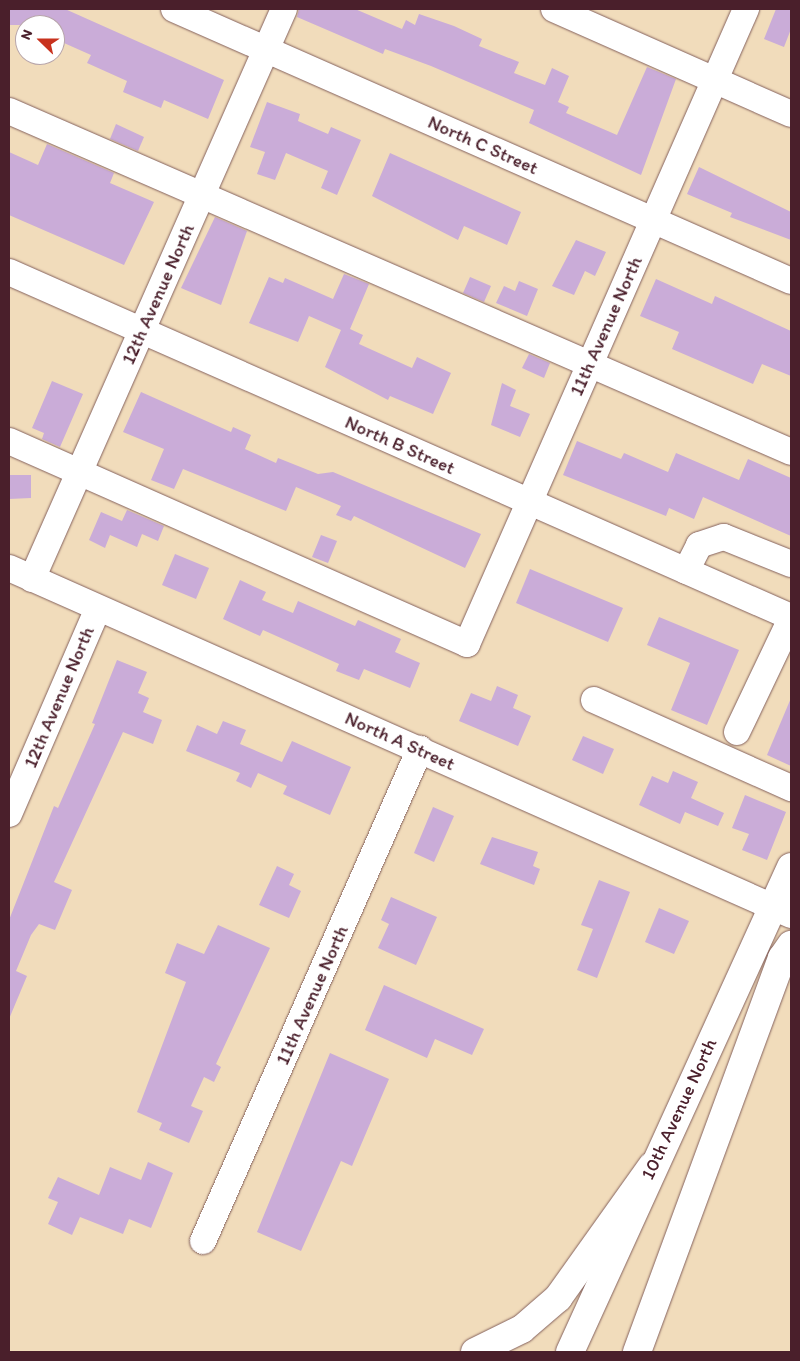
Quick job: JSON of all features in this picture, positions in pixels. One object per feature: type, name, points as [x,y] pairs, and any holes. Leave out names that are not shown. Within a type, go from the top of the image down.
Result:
[{"type":"main road","name":"10th Avenue North","points":[[570,1352],[652,1166],[782,911],[791,867]]},
{"type":"main road","name":"10th Avenue North","points":[[637,1352],[782,958],[791,945]]},
{"type":"main road","points":[[475,1352],[522,1329],[558,1298],[652,1166]]},
{"type":"street","name":"North C Street","points":[[174,9],[791,281]]},
{"type":"street","name":"12th Avenue North","points":[[32,579],[284,9]]},
{"type":"street","points":[[554,9],[791,114]]},
{"type":"street","name":"11th Avenue North","points":[[80,472],[467,644],[746,9]]},
{"type":"street","points":[[9,111],[590,362],[791,452]]},
{"type":"street","name":"North B Street","points":[[9,272],[791,618]]},
{"type":"street","points":[[9,441],[80,472]]},
{"type":"street","points":[[686,571],[699,544],[724,537],[791,564]]},
{"type":"street","name":"North A Street","points":[[9,568],[782,911]]},
{"type":"street","name":"12th Avenue North","points":[[9,814],[98,608]]},
{"type":"street","points":[[737,732],[791,618]]},
{"type":"street","points":[[594,700],[791,788]]},
{"type":"street","name":"11th Avenue North","points":[[203,1241],[420,749]]},
{"type":"building","points":[[9,9],[65,9],[224,80],[208,119],[164,100],[161,108],[123,92],[127,81],[87,63],[91,55],[65,43],[65,15],[15,15],[15,25],[9,25]]},
{"type":"building","points":[[299,9],[355,9],[402,29],[406,20],[415,25],[419,14],[454,26],[482,39],[479,46],[519,62],[514,73],[545,85],[552,68],[569,76],[558,102],[569,107],[566,113],[617,135],[647,67],[676,79],[641,175],[529,123],[534,110],[431,66],[385,49],[383,54],[297,17]]},
{"type":"building","points":[[776,9],[791,9],[791,29],[784,47],[764,39]]},
{"type":"building","points":[[267,102],[300,114],[298,121],[328,134],[331,127],[361,140],[337,195],[321,188],[328,171],[286,153],[275,180],[257,174],[265,152],[250,147]]},
{"type":"building","points":[[116,124],[144,137],[138,151],[110,139]]},
{"type":"building","points":[[47,144],[114,173],[110,183],[154,202],[124,265],[9,215],[9,152],[38,165]]},
{"type":"building","points":[[390,153],[521,212],[507,245],[464,226],[458,240],[372,196]]},
{"type":"building","points":[[699,167],[791,212],[791,240],[730,217],[732,213],[687,194]]},
{"type":"building","points":[[215,217],[247,231],[221,305],[181,288]]},
{"type":"building","points":[[576,240],[606,252],[595,276],[585,271],[574,295],[552,286]]},
{"type":"building","points":[[344,274],[369,284],[350,329],[363,335],[359,344],[412,368],[417,357],[451,373],[433,414],[390,396],[388,400],[325,367],[341,330],[309,316],[298,342],[249,323],[269,277],[283,283],[285,278],[333,299]]},
{"type":"building","points":[[470,277],[491,286],[484,302],[463,293]]},
{"type":"building","points":[[656,279],[712,304],[715,296],[791,331],[791,376],[762,364],[753,384],[672,349],[679,332],[640,316]]},
{"type":"building","points":[[519,281],[538,289],[527,316],[496,303],[504,286],[515,291]]},
{"type":"building","points":[[529,354],[550,363],[544,378],[522,368]]},
{"type":"building","points":[[52,381],[83,394],[60,447],[42,439],[44,433],[32,428]]},
{"type":"building","points":[[502,383],[516,390],[510,406],[530,414],[520,437],[491,425]]},
{"type":"building","points":[[141,392],[231,432],[233,427],[251,435],[245,449],[276,463],[278,458],[318,474],[333,472],[481,534],[465,568],[354,516],[351,521],[336,515],[341,506],[296,487],[286,511],[183,469],[174,489],[151,480],[164,449],[123,432]]},
{"type":"building","points":[[577,441],[621,459],[624,453],[668,472],[676,453],[739,480],[748,459],[791,478],[791,536],[703,497],[694,519],[669,508],[666,516],[563,475]]},
{"type":"building","points":[[9,475],[31,475],[31,498],[9,499]]},
{"type":"building","points":[[127,510],[164,526],[158,541],[142,534],[137,547],[110,535],[105,548],[89,540],[101,512],[122,521]]},
{"type":"building","points":[[321,535],[337,541],[328,563],[312,557]]},
{"type":"building","points":[[175,554],[209,568],[196,599],[162,585]]},
{"type":"building","points":[[530,569],[623,608],[608,642],[516,603]]},
{"type":"building","points":[[240,580],[266,592],[262,600],[293,613],[298,601],[355,626],[358,620],[401,639],[395,652],[420,663],[410,688],[364,669],[359,680],[336,671],[339,664],[263,630],[260,636],[223,619]]},
{"type":"building","points":[[659,617],[739,650],[707,725],[671,710],[690,663],[647,645]]},
{"type":"building","points":[[117,660],[147,672],[138,693],[149,698],[143,712],[162,720],[153,744],[123,732],[54,882],[72,890],[55,930],[39,924],[31,935],[16,971],[27,976],[9,1019],[9,920],[54,806],[58,808],[95,724],[92,723]]},
{"type":"building","points":[[497,686],[518,695],[513,708],[531,716],[518,746],[459,721],[471,693],[491,701]]},
{"type":"building","points":[[791,698],[791,766],[767,755]]},
{"type":"building","points":[[223,721],[246,730],[240,744],[282,762],[292,741],[351,767],[330,815],[283,794],[287,786],[258,773],[251,788],[236,781],[240,773],[186,751],[197,725],[217,734]]},
{"type":"building","points":[[583,736],[614,749],[603,774],[572,760]]},
{"type":"building","points":[[673,771],[698,782],[691,798],[724,813],[718,826],[685,812],[680,824],[639,805],[652,776],[668,783]]},
{"type":"building","points":[[745,795],[786,812],[767,860],[742,850],[749,834],[732,828]]},
{"type":"building","points":[[433,807],[454,816],[434,862],[414,853]]},
{"type":"building","points":[[492,837],[538,852],[533,866],[540,869],[534,885],[480,864]]},
{"type":"building","points":[[277,866],[294,874],[289,885],[301,891],[289,918],[259,905]]},
{"type":"building","points":[[599,880],[630,892],[597,978],[577,970],[593,929],[581,925]]},
{"type":"building","points":[[391,897],[437,917],[416,965],[378,948],[389,924],[381,920]]},
{"type":"building","points":[[659,908],[689,921],[674,954],[645,942]]},
{"type":"building","points":[[218,925],[270,948],[216,1064],[221,1067],[214,1082],[204,1077],[191,1106],[203,1111],[189,1143],[159,1130],[162,1123],[137,1112],[186,982],[165,973],[177,943],[204,954]]},
{"type":"building","points":[[384,985],[484,1029],[472,1055],[435,1039],[427,1058],[365,1030]]},
{"type":"building","points":[[330,1053],[389,1079],[352,1166],[341,1161],[301,1251],[257,1232]]},
{"type":"building","points":[[148,1162],[173,1173],[151,1228],[129,1219],[123,1234],[80,1217],[72,1235],[48,1224],[58,1202],[48,1198],[58,1177],[99,1195],[110,1167],[141,1180]]}]
